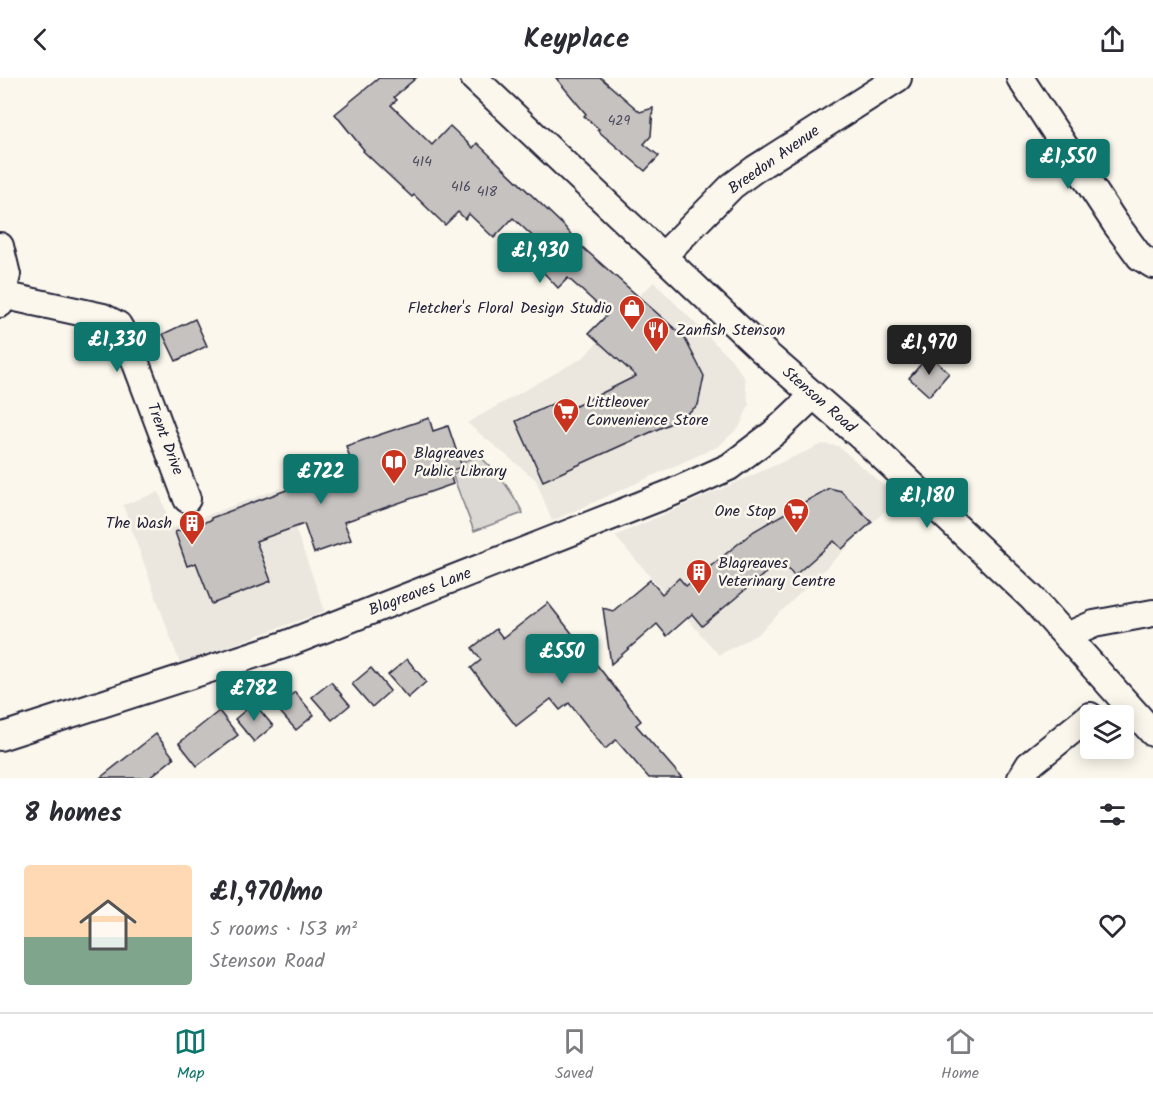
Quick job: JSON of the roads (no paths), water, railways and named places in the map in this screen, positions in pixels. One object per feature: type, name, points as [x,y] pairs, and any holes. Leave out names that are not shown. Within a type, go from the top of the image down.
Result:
[{"type":"street","name":"Stenson Road","points":[[474,78],[1032,598],[1153,733]]},
{"type":"street","points":[[1020,78],[1114,223],[1140,257],[1153,265]]},
{"type":"street","name":"Breedon Avenue","points":[[663,255],[732,186],[890,80]]},
{"type":"street","points":[[0,246],[7,275],[1,299]]},
{"type":"street","name":"Trent Drive","points":[[1,299],[103,316],[118,325],[129,342],[188,499]]},
{"type":"street","name":"Blagreaves Lane","points":[[0,737],[284,645],[671,493],[729,467],[774,433],[813,396]]},
{"type":"street","points":[[1067,636],[1094,624],[1153,613]]},
{"type":"street","points":[[1103,705],[1117,692]]},
{"type":"street","points":[[1021,778],[1029,765],[1080,725]]},
{"type":"place","name":"Fletcher's Floral Design Studio","points":[[632,331]]},
{"type":"place","name":"Zanfish Stenson","points":[[656,353]]},
{"type":"place","name":"Littleover Convenience Store","points":[[566,434]]},
{"type":"place","name":"Blagreaves Public Library","points":[[394,485]]},
{"type":"place","name":"One Stop","points":[[796,534]]},
{"type":"place","name":"The Wash","points":[[192,546]]},
{"type":"place","name":"Blagreaves Veterinary Centre","points":[[699,595]]}]
